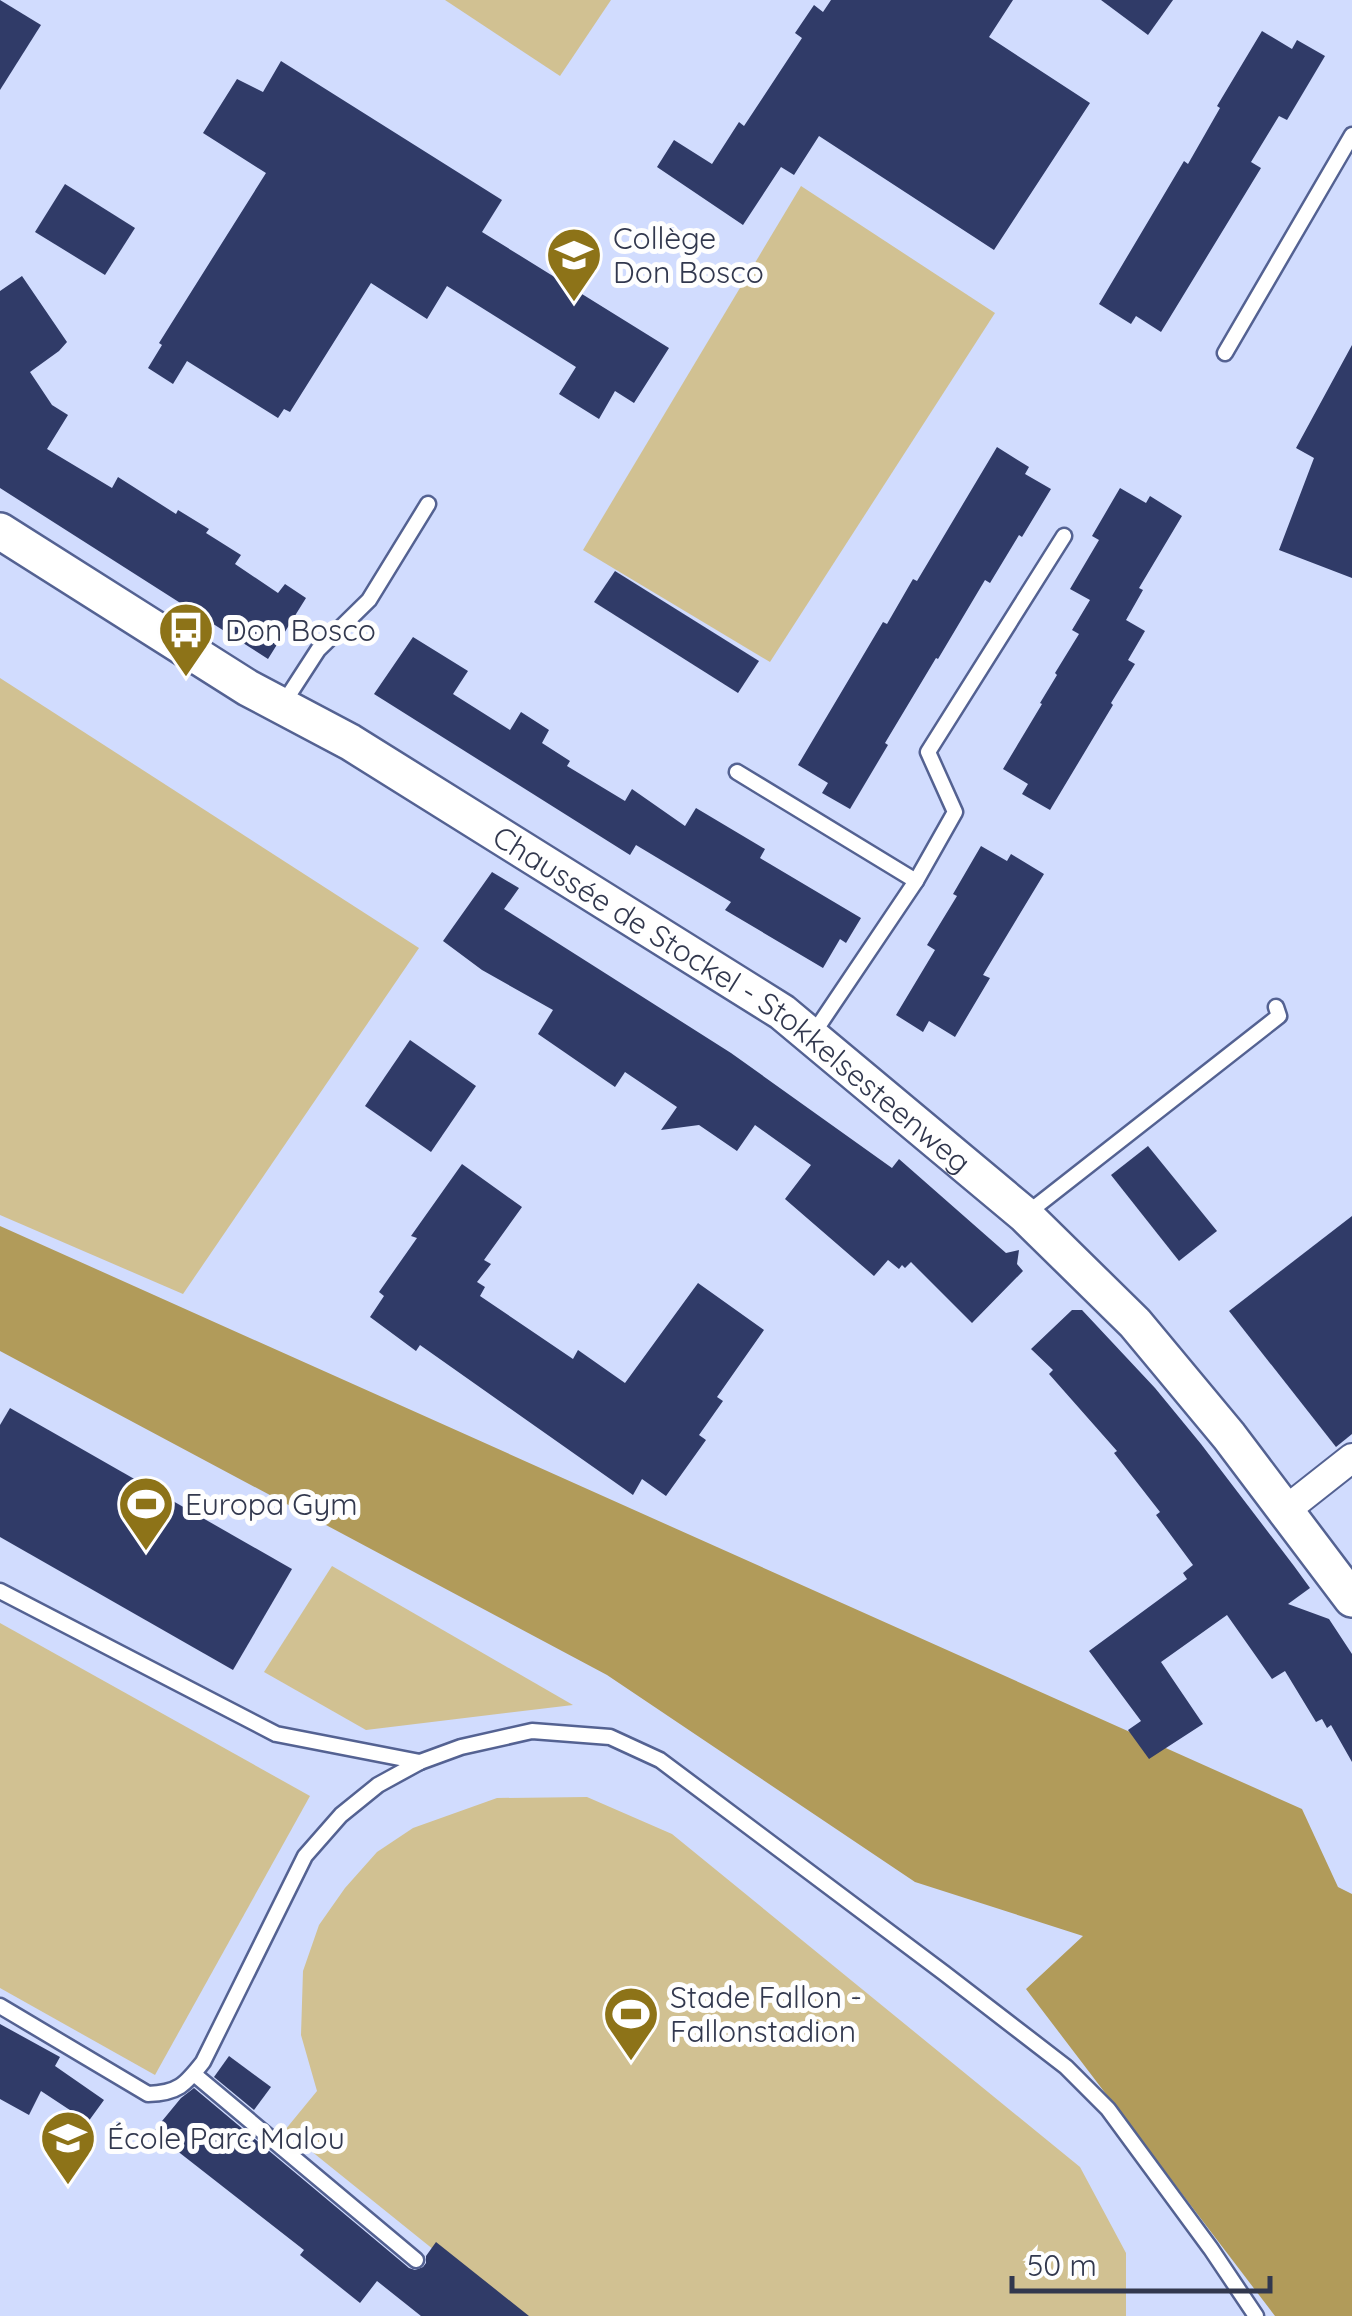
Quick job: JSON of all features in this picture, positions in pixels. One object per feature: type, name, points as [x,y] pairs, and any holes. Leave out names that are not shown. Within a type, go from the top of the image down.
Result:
[{"type":"street","name":"Chaussée de Stockel - Stokkelsesteenweg","points":[[0,530],[248,688],[350,742],[782,1012],[1025,1216],[1135,1323],[1350,1591]]},
{"type":"street","points":[[1286,1510],[1352,1458]]},
{"type":"lane","points":[[1224,353],[1352,135]]},
{"type":"lane","points":[[283,705],[318,650],[369,600],[428,504]]},
{"type":"lane","points":[[811,1038],[916,881],[955,812],[928,752],[1064,536]]},
{"type":"lane","points":[[737,772],[916,881]]},
{"type":"lane","points":[[1025,1216],[1279,1016],[1276,1007]]},
{"type":"lane","points":[[0,1591],[276,1734],[420,1762]]},
{"type":"lane","points":[[0,2006],[148,2094],[169,2093],[188,2082],[203,2062],[305,1856],[341,1815],[378,1785],[420,1762],[461,1747],[532,1731],[610,1737],[660,1760],[1066,2067],[1108,2109],[1256,2316]]},
{"type":"lane","points":[[194,2074],[416,2260]]},
{"type":"shaded area","points":[[445,0],[611,0],[560,76]]},
{"type":"shaded area","points":[[801,186],[995,313],[770,662],[583,550]]},
{"type":"shaded area","points":[[0,678],[419,948],[183,1294],[0,1215]]},
{"type":"shaded area","points":[[0,1226],[1302,1809],[1338,1887],[1352,1894],[1352,2316],[1275,2316],[1026,1989],[1083,1936],[915,1882],[607,1675],[0,1351]]},
{"type":"shaded area","points":[[332,1566],[573,1705],[366,1730],[264,1672]]},
{"type":"shaded area","points":[[0,1623],[310,1796],[155,2075],[0,1988]]},
{"type":"shaded area","name":"Stade Fallon - Fallonstadion","points":[[587,1797],[672,1834],[1080,2167],[1126,2253],[1126,2316],[516,2316],[285,2130],[317,2091],[301,2035],[303,1971],[319,1925],[377,1852],[413,1828],[497,1798]]},
{"type":"building","points":[[0,0],[41,25],[0,90]]},
{"type":"building","points":[[831,0],[1013,0],[989,37],[1090,103],[994,250],[819,136],[794,175],[781,167],[743,225],[657,167],[674,140],[712,164],[739,122],[744,126],[802,38],[795,33],[814,5],[823,12]]},
{"type":"building","points":[[1101,0],[1173,0],[1148,35]]},
{"type":"building","points":[[1262,31],[1292,49],[1297,40],[1325,56],[1287,120],[1279,116],[1251,162],[1261,168],[1161,332],[1136,316],[1131,324],[1099,304],[1184,161],[1188,164]]},
{"type":"building","points":[[281,61],[502,200],[482,232],[669,348],[634,403],[615,391],[599,419],[559,394],[576,367],[447,286],[427,319],[371,283],[290,412],[284,409],[278,418],[187,361],[173,384],[148,368],[162,345],[159,343],[266,173],[203,133],[237,79],[263,92]]},
{"type":"building","points":[[65,184],[135,228],[105,275],[35,232]]},
{"type":"building","points":[[22,276],[67,342],[30,372],[52,405],[68,415],[47,449],[112,488],[118,477],[176,514],[178,510],[241,555],[235,564],[278,593],[285,584],[306,598],[268,659],[0,488],[0,291]]},
{"type":"building","points":[[1352,345],[1352,578],[1279,550],[1314,458],[1296,448]]},
{"type":"building","points":[[997,447],[1029,467],[1025,474],[1051,489],[990,583],[985,580],[936,658],[850,809],[822,793],[828,783],[798,765],[883,622],[887,624],[913,579],[917,581]]},
{"type":"building","points":[[1120,488],[1146,503],[1150,496],[1182,516],[1139,588],[1143,590],[1126,620],[1145,631],[1128,660],[1135,664],[1050,810],[1022,794],[1028,784],[1003,769],[1079,634],[1072,630],[1090,600],[1070,589],[1099,540],[1092,536]]},
{"type":"building","points":[[615,571],[759,661],[738,693],[594,602]]},
{"type":"building","points":[[413,637],[468,671],[453,694],[510,730],[521,712],[549,730],[542,743],[570,761],[567,766],[625,801],[632,789],[685,826],[696,808],[765,849],[760,858],[861,918],[846,943],[840,939],[823,968],[725,910],[731,902],[636,845],[630,855],[374,694]]},
{"type":"building","points":[[981,846],[1007,861],[1011,854],[1044,874],[983,975],[990,978],[955,1037],[929,1021],[923,1032],[896,1015],[935,950],[927,945]]},
{"type":"building","points":[[492,872],[519,888],[504,909],[731,1053],[892,1168],[899,1159],[1006,1253],[1019,1250],[1017,1264],[1023,1271],[972,1323],[911,1262],[899,1269],[888,1260],[874,1276],[785,1199],[811,1165],[755,1125],[737,1151],[699,1125],[661,1130],[677,1107],[625,1072],[615,1087],[538,1034],[553,1010],[482,970],[443,941]]},
{"type":"building","points":[[410,1040],[476,1086],[431,1152],[365,1106]]},
{"type":"building","points":[[1148,1146],[1217,1231],[1179,1261],[1111,1175]]},
{"type":"building","points":[[462,1164],[522,1207],[484,1260],[491,1264],[477,1282],[485,1287],[480,1296],[573,1359],[578,1350],[625,1383],[698,1283],[764,1330],[717,1397],[723,1401],[699,1435],[706,1440],[666,1496],[642,1479],[633,1495],[420,1345],[416,1351],[370,1317],[384,1296],[379,1292],[417,1238],[411,1236]]},
{"type":"building","points":[[1352,1216],[1352,1434],[1336,1447],[1229,1311]]},
{"type":"building","points":[[1072,1310],[1082,1310],[1155,1388],[1294,1566],[1310,1588],[1288,1604],[1329,1619],[1352,1654],[1352,1762],[1331,1725],[1327,1728],[1322,1719],[1316,1722],[1285,1671],[1272,1679],[1227,1615],[1161,1662],[1203,1724],[1149,1759],[1128,1730],[1141,1721],[1089,1651],[1187,1579],[1183,1573],[1193,1565],[1156,1515],[1160,1512],[1114,1453],[1117,1451],[1049,1374],[1053,1370],[1031,1349]]},
{"type":"building","name":"Europa Gym","points":[[10,1408],[292,1569],[233,1670],[0,1537],[0,1425]]},
{"type":"building","points":[[0,2024],[60,2057],[55,2066],[104,2100],[88,2122],[41,2091],[29,2115],[0,2099]]},
{"type":"building","points":[[229,2056],[271,2087],[254,2110],[214,2077]]},
{"type":"building","points":[[194,2088],[409,2268],[423,2267],[436,2242],[529,2316],[421,2316],[377,2281],[360,2303],[300,2255],[304,2250],[153,2132]]},
{"type":"place","name":"Collège Don Bosco","points":[[574,304]]},
{"type":"place","name":"Don Bosco","points":[[186,679]]},
{"type":"place","name":"Europa Gym","points":[[146,1553]]},
{"type":"place","name":"Stade Fallon - Fallonstadion","points":[[631,2063]]},
{"type":"place","name":"École Parc Malou","points":[[68,2187]]}]
